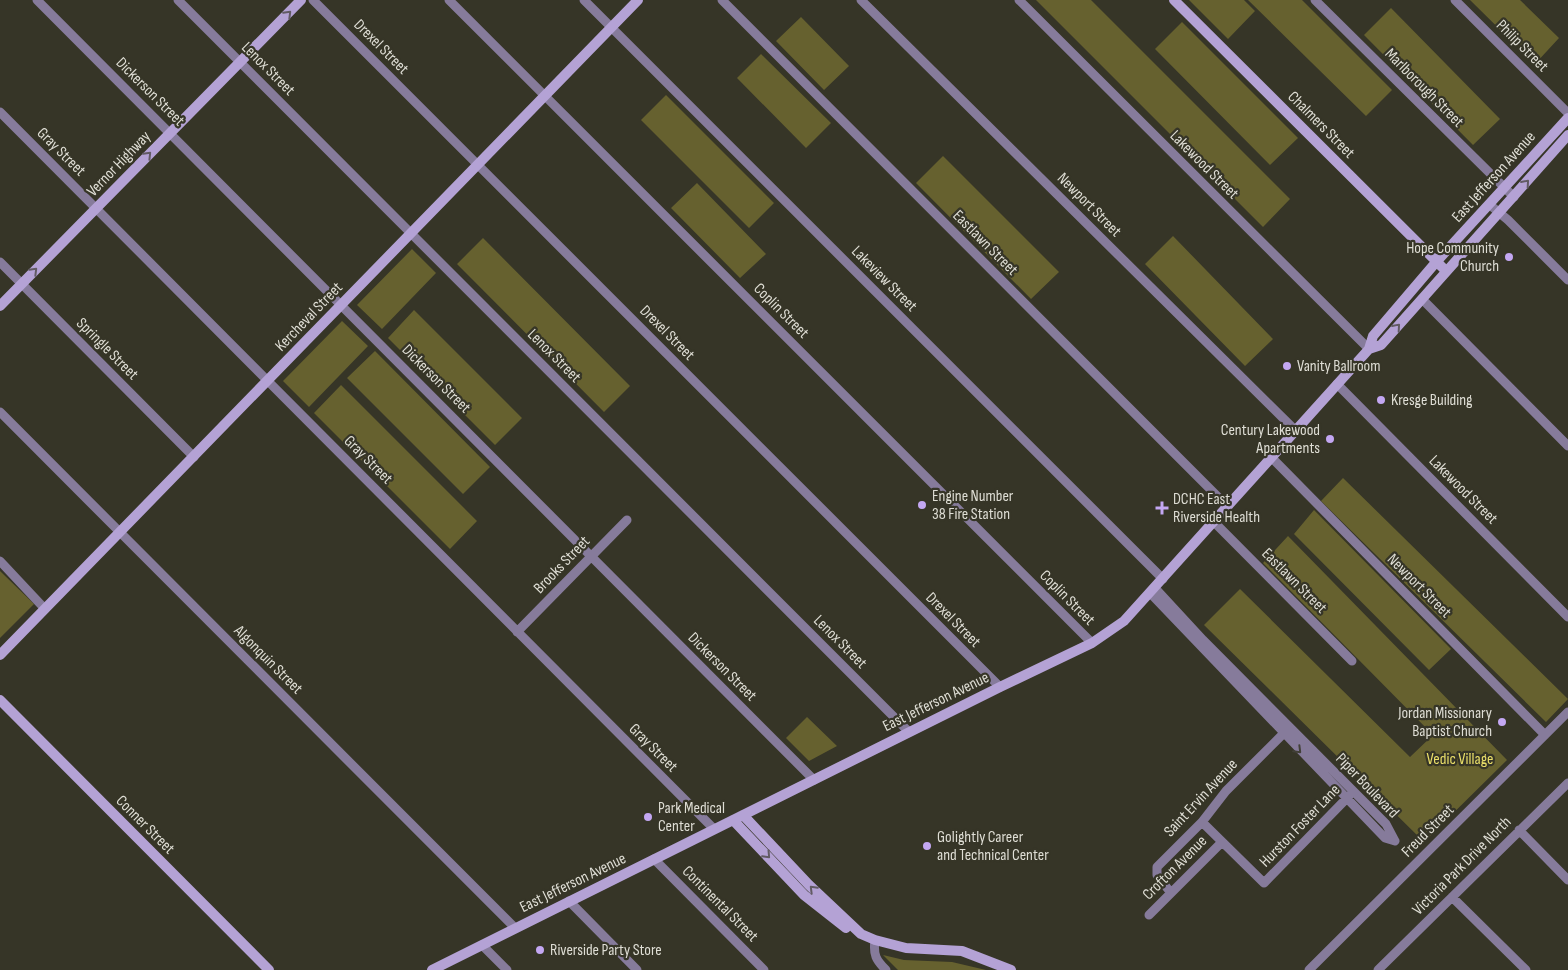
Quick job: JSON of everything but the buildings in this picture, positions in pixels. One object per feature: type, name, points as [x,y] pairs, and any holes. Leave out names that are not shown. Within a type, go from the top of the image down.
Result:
[{"type":"street","name":"Dickerson Street","points":[[37,0],[814,780]]},
{"type":"street","name":"Lenox Street","points":[[178,0],[910,732]]},
{"type":"street","name":"Vernor Highway","points":[[0,306],[302,0]]},
{"type":"street","name":"Drexel Street","points":[[313,0],[1000,687]]},
{"type":"street","name":"Coplin Street","points":[[449,0],[1092,644]]},
{"type":"street","name":"Lakeview Street","points":[[584,0],[1163,579]]},
{"type":"street","name":"Kercheval Street","points":[[0,655],[638,0]]},
{"type":"street","name":"Eastlawn Street","points":[[722,0],[1228,507]]},
{"type":"street","name":"Newport Street","points":[[861,0],[1296,430]]},
{"type":"street","name":"Lakewood Street","points":[[1019,0],[1369,349]]},
{"type":"street","name":"Chalmers Street","points":[[1174,0],[1446,271]]},
{"type":"street","name":"Marlborough Street","points":[[1315,0],[1514,197]]},
{"type":"street","name":"Philip Street","points":[[1455,0],[1568,113]]},
{"type":"street","name":"Gray Street","points":[[0,112],[714,829]]},
{"type":"street","name":"East Jefferson Avenue","points":[[432,970],[1000,687],[1092,644],[1124,621],[1369,349],[1373,336],[1437,261],[1568,118]]},
{"type":"street","name":"East Jefferson Avenue","points":[[1369,349],[1381,345],[1568,135]]},
{"type":"street","points":[[1490,205],[1568,280]]},
{"type":"street","name":"Springle Street","points":[[0,262],[194,457]]},
{"type":"street","points":[[1422,299],[1568,446]]},
{"type":"street","name":"Lakewood Street","points":[[1337,384],[1568,617]]},
{"type":"street","name":"Algonquin Street","points":[[0,412],[515,928]]},
{"type":"street","name":"Newport Street","points":[[1272,458],[1545,735]]},
{"type":"street","name":"Brooks Street","points":[[517,632],[628,520]]},
{"type":"street","name":"Eastlawn Street","points":[[1214,522],[1352,661]]},
{"type":"street","points":[[0,561],[45,609]]},
{"type":"street","name":"Piper Boulevard","points":[[1153,590],[1203,640],[1286,731],[1350,795],[1385,838],[1395,841],[1386,824],[1350,795]]},
{"type":"street","name":"Conner Street","points":[[0,700],[269,970]]},
{"type":"street","name":"Freud Street","points":[[1309,970],[1568,712]]},
{"type":"street","name":"Saint Ervin Avenue","points":[[1171,893],[1157,875],[1157,867],[1202,822],[1226,791],[1286,731]]},
{"type":"street","name":"Victoria Park Drive North","points":[[1385,968],[1452,897],[1568,783]]},
{"type":"street","name":"Hurston Foster Lane","points":[[1222,842],[1264,883],[1350,795]]},
{"type":"street","points":[[743,815],[808,885],[861,934]]},
{"type":"street","points":[[733,820],[804,895],[846,928],[875,940],[906,948],[962,951],[1011,970]]},
{"type":"street","points":[[1202,822],[1222,842]]},
{"type":"street","points":[[1519,830],[1568,880]]},
{"type":"street","name":"Crofton Avenue","points":[[1149,915],[1222,842]]},
{"type":"street","name":"Continental Street","points":[[654,859],[764,970]]},
{"type":"street","points":[[1452,897],[1526,970]]},
{"type":"street","points":[[569,901],[638,970]]},
{"type":"street","points":[[875,940],[874,953],[877,962],[886,970]]},
{"type":"street","points":[[482,945],[506,970]]},
{"type":"green space","points":[[1036,0],[1091,0],[1290,199],[1263,227]]},
{"type":"green space","points":[[1189,0],[1244,0],[1255,11],[1228,39]]},
{"type":"green space","points":[[1248,0],[1302,0],[1392,90],[1366,116]]},
{"type":"green space","points":[[1470,0],[1520,0],[1559,38],[1535,64]]},
{"type":"green space","points":[[1391,8],[1500,119],[1473,145],[1364,35]]},
{"type":"green space","points":[[801,17],[849,66],[824,90],[776,41]]},
{"type":"green space","points":[[1182,22],[1298,138],[1270,165],[1155,49]]},
{"type":"green space","points":[[761,54],[831,123],[806,148],[737,78]]},
{"type":"green space","points":[[666,95],[774,203],[749,228],[641,120]]},
{"type":"green space","points":[[943,156],[1059,272],[1031,299],[916,183]]},
{"type":"green space","points":[[697,183],[766,254],[740,278],[671,208]]},
{"type":"green space","points":[[1173,236],[1273,339],[1245,366],[1145,264]]},
{"type":"green space","points":[[483,238],[630,386],[604,412],[457,264]]},
{"type":"green space","points":[[412,249],[436,273],[382,329],[357,305]]},
{"type":"green space","points":[[414,310],[522,418],[495,445],[388,338]]},
{"type":"green space","points":[[342,321],[368,346],[309,407],[283,381]]},
{"type":"green space","points":[[375,351],[490,467],[463,494],[347,378]]},
{"type":"green space","points":[[341,385],[477,521],[450,549],[314,413]]},
{"type":"green space","points":[[1343,478],[1568,699],[1546,722],[1321,501]]},
{"type":"green space","points":[[1314,510],[1451,649],[1429,670],[1294,534]]},
{"type":"green space","name":"Vedic Village","points":[[1288,536],[1507,760],[1424,842],[1204,625],[1240,589],[1410,757],[1433,735],[1263,563]]},
{"type":"green space","points":[[0,571],[34,604],[0,638]]},
{"type":"green space","points":[[807,717],[837,746],[809,761],[786,738]]},
{"type":"green space","points":[[883,955],[904,960],[952,962],[986,970],[898,970]]},
{"type":"place","name":"Hope Community Church","points":[[1509,257]]},
{"type":"place","name":"Vanity Ballroom","points":[[1287,366]]},
{"type":"place","name":"Kresge Building","points":[[1381,400]]},
{"type":"place","name":"Century Lakewood Apartments","points":[[1330,439]]},
{"type":"place","name":"Engine Number 38 Fire Station","points":[[922,505]]},
{"type":"place","name":"DCHC East Riverside Health","points":[[1162,508]]},
{"type":"place","name":"Jordan Missionary Baptist Church","points":[[1502,722]]},
{"type":"place","name":"Park Medical Center","points":[[648,817]]},
{"type":"place","name":"Golightly Career and Technical Center","points":[[927,846]]},
{"type":"place","name":"Riverside Party Store","points":[[540,950]]}]
